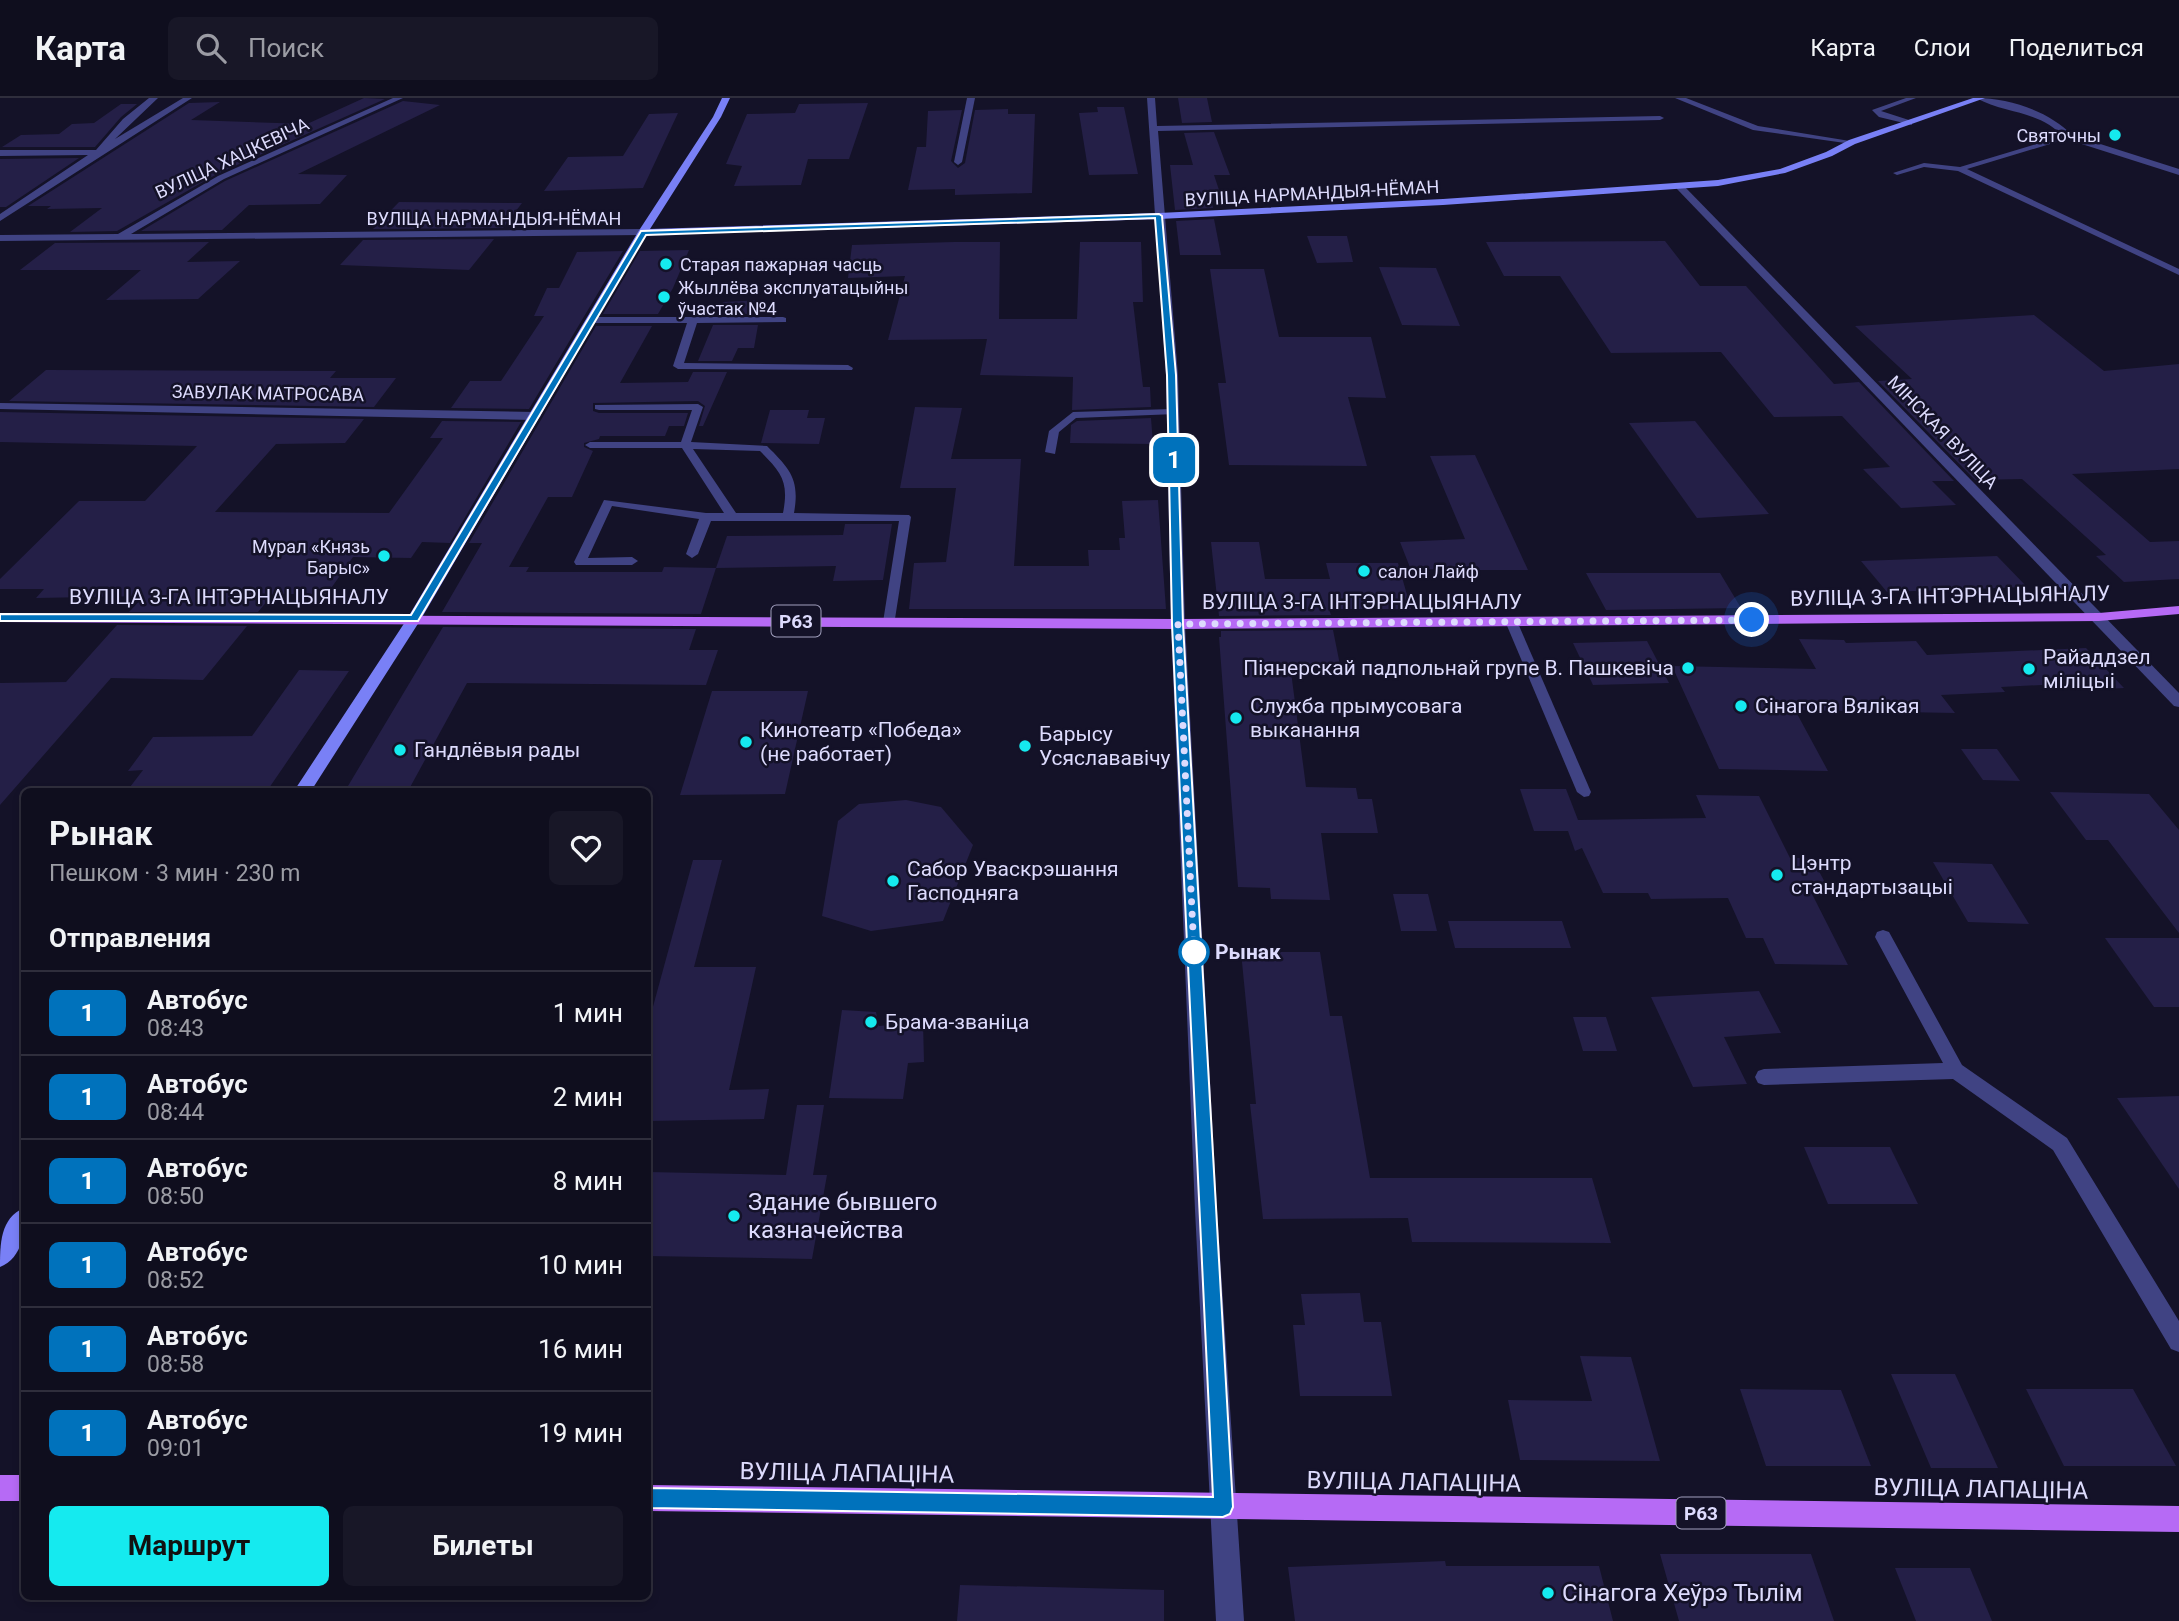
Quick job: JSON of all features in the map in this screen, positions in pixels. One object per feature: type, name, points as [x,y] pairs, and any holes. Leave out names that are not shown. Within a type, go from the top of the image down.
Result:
[{"type":"main road","name":"ВУЛІЦА 3-ГА ІНТЭРНАЦЫЯНАЛУ","points":[[0,618],[1178,624],[2099,617],[2179,610]]},
{"type":"main road","points":[[0,1488],[21,1488]]},
{"type":"main road","name":"ВУЛІЦА ЛАПАЦІНА","points":[[651,1498],[2179,1519]]},
{"type":"street","points":[[0,153],[98,152],[126,121],[154,98]]},
{"type":"street","points":[[0,218],[98,152],[188,98]]},
{"type":"street","name":"ВУЛІЦА ХАЦКЕВІЧА","points":[[121,236],[170,204],[400,98]]},
{"type":"street","points":[[304,788],[414,619],[643,232],[717,117],[726,98]]},
{"type":"street","points":[[958,162],[971,98]]},
{"type":"street","points":[[1151,98],[1172,412],[1178,624],[1230,1621]]},
{"type":"street","points":[[1679,98],[1756,128],[1852,142]]},
{"type":"street","points":[[1980,98],[2049,119],[2062,127],[2069,137],[2179,172]]},
{"type":"street","name":"ВУЛІЦА НАРМАНДЫЯ-НЁМАН","points":[[0,238],[643,232],[1159,216],[1680,187],[1754,178],[1782,171],[1829,154],[1852,142],[1980,98]]},
{"type":"street","points":[[1153,129],[1660,118]]},
{"type":"street","name":"МІНСКАЯ ВУЛІЦА","points":[[1680,187],[2179,702]]},
{"type":"street","name":"ЗАВУЛАК МАТРОСАВА","points":[[0,405],[535,416]]},
{"type":"street","points":[[0,1256],[21,1224]]},
{"type":"lane","points":[[1909,123],[1882,115],[1876,110],[1913,98]]},
{"type":"lane","points":[[1960,169],[2069,137]]},
{"type":"lane","points":[[1897,173],[1924,165],[1960,169],[2179,272]]},
{"type":"lane","points":[[592,320],[783,320]]},
{"type":"lane","points":[[693,320],[678,366],[848,369]]},
{"type":"lane","points":[[599,407],[698,407],[685,445]]},
{"type":"lane","points":[[1051,452],[1054,430],[1073,415],[1172,412]]},
{"type":"lane","points":[[590,445],[763,448],[788,473],[792,498],[788,517]]},
{"type":"lane","points":[[685,445],[732,517]]},
{"type":"lane","points":[[632,561],[580,562],[608,502],[706,517],[905,517],[889,622]]},
{"type":"lane","points":[[692,554],[706,517]]},
{"type":"lane","points":[[1511,621],[1584,792]]},
{"type":"lane","points":[[1883,937],[1956,1071],[2060,1144],[2179,1341]]},
{"type":"lane","points":[[1764,1077],[1956,1071]]},
{"type":"building","points":[[364,98],[385,99],[217,174],[117,231],[70,232],[102,208],[47,209],[51,206],[28,206],[189,103],[220,102],[191,120],[307,124]]},
{"type":"building","points":[[1178,98],[1207,98],[1212,122],[1182,123]]},
{"type":"building","points":[[403,101],[440,105],[298,174],[347,175],[320,204],[249,205],[222,230],[141,231],[225,181]]},
{"type":"building","points":[[868,103],[849,159],[808,159],[801,185],[734,186],[742,166],[726,164],[747,114],[795,113],[799,104]]},
{"type":"building","points":[[121,104],[137,104],[121,117],[95,147],[2,147],[21,135],[59,134],[72,124],[94,123]]},
{"type":"building","points":[[1097,107],[1124,107],[1138,174],[1089,175],[1079,113],[1098,112]]},
{"type":"building","points":[[1008,109],[1008,114],[1035,114],[1032,193],[955,195],[955,189],[908,190],[917,147],[926,147],[928,111],[962,110],[951,161],[958,168],[965,163],[975,110]]},
{"type":"building","points":[[678,113],[643,188],[544,191],[568,157],[623,156],[649,114]]},
{"type":"building","points":[[1214,132],[1230,175],[1214,175],[1222,199],[1211,199],[1213,208],[1175,210],[1170,165],[1193,165],[1184,133]]},
{"type":"building","points":[[79,158],[6,207],[0,207],[0,159]]},
{"type":"building","points":[[399,202],[522,203],[503,228],[373,229]]},
{"type":"building","points":[[1214,219],[1221,255],[1180,255],[1176,221]]},
{"type":"building","points":[[1307,236],[1347,236],[1353,262],[1317,263]]},
{"type":"building","points":[[494,239],[469,270],[340,265],[363,240]]},
{"type":"building","points":[[1665,241],[1700,286],[1746,286],[1834,384],[1859,382],[1954,481],[1932,481],[1956,505],[1901,508],[1863,469],[1890,467],[1842,416],[1774,417],[1721,352],[1611,353],[1560,276],[1504,276],[1486,242]]},
{"type":"building","points":[[209,242],[187,262],[240,261],[198,299],[106,300],[141,270],[20,270],[55,243]]},
{"type":"building","points":[[1000,242],[999,319],[1077,319],[1080,242],[1141,242],[1143,302],[1133,302],[1143,387],[1150,387],[1151,407],[1072,410],[1073,377],[980,375],[987,339],[888,340],[905,276],[848,278],[852,245]]},
{"type":"building","points":[[689,250],[673,288],[658,314],[603,314],[640,251]]},
{"type":"building","points":[[623,251],[529,409],[451,408],[470,381],[501,381],[544,316],[534,316],[547,288],[559,288],[577,252]]},
{"type":"building","points":[[1379,267],[1436,268],[1460,326],[1402,325]]},
{"type":"building","points":[[1210,269],[1264,269],[1279,337],[1371,337],[1386,398],[1348,397],[1367,466],[1229,465],[1218,383],[1226,383]]},
{"type":"building","points":[[762,300],[760,314],[718,314],[723,302]]},
{"type":"building","points":[[2034,315],[2104,371],[2179,364],[2179,469],[2072,474],[2150,542],[2179,541],[2179,579],[2124,582],[2096,556],[2106,555],[2022,479],[1975,480],[1878,381],[1912,379],[1855,326]]},
{"type":"building","points":[[713,325],[758,325],[754,348],[738,348],[732,361],[698,361]]},
{"type":"building","points":[[596,326],[652,326],[620,383],[688,382],[693,372],[727,372],[703,426],[699,426],[705,406],[698,401],[593,403],[593,411],[599,413],[688,413],[684,426],[669,426],[665,436],[600,436],[599,439],[584,443],[584,447],[593,451],[572,497],[548,497],[509,567],[529,567],[526,572],[662,572],[664,567],[716,568],[701,614],[442,612],[482,543],[469,543]]},
{"type":"building","points":[[46,370],[336,371],[330,378],[396,378],[374,407],[9,401]]},
{"type":"building","points":[[915,407],[962,408],[951,459],[1021,459],[1014,566],[1089,566],[1088,550],[1120,550],[1119,538],[1125,538],[1122,501],[1158,500],[1166,609],[909,609],[914,563],[946,562],[956,488],[900,488]]},
{"type":"building","points":[[770,410],[809,410],[807,418],[825,418],[819,444],[761,443]]},
{"type":"building","points":[[0,412],[364,419],[345,443],[276,444],[215,512],[389,513],[443,438],[430,438],[442,421],[521,422],[450,543],[422,542],[411,558],[353,557],[327,594],[273,594],[258,612],[129,612],[144,596],[36,598],[44,589],[0,589],[0,579],[79,501],[145,501],[197,446],[0,442]]},
{"type":"building","points":[[1151,418],[1153,444],[1070,443],[1071,425],[1077,421]]},
{"type":"building","points":[[1695,421],[1769,514],[1697,518],[1629,423]]},
{"type":"building","points":[[1475,455],[1528,570],[1411,570],[1400,542],[1465,539],[1430,456]]},
{"type":"building","points":[[845,524],[892,524],[883,580],[833,581],[836,566],[716,568],[727,536],[843,535]]},
{"type":"building","name":"салон Лайф","points":[[1211,542],[1259,542],[1265,579],[1330,579],[1326,563],[1398,563],[1411,609],[1329,609],[1331,615],[1219,616]]},
{"type":"building","points":[[1997,556],[2027,587],[1887,592],[1861,561]]},
{"type":"building","points":[[1586,573],[1720,573],[1741,608],[1606,610]]},
{"type":"building","points":[[117,625],[247,626],[203,680],[111,678],[0,805],[0,683],[66,682]]},
{"type":"building","points":[[443,627],[696,629],[689,650],[718,650],[706,685],[467,683],[410,788],[347,788]]},
{"type":"building","points":[[1333,630],[1340,665],[1290,664],[1306,787],[1356,788],[1358,799],[1372,799],[1378,833],[1321,833],[1330,900],[1271,899],[1270,888],[1238,887],[1219,637],[1221,631]]},
{"type":"building","points":[[1799,639],[1844,640],[1846,643],[1916,641],[1927,655],[2086,648],[2124,688],[2088,690],[2082,683],[2001,687],[2005,692],[1941,695],[1955,713],[1795,710],[1828,771],[1719,769],[1672,666],[1816,669]]},
{"type":"building","points":[[1647,641],[1669,683],[1593,685],[1573,643]]},
{"type":"building","points":[[299,670],[349,671],[269,788],[129,788],[143,770],[128,771],[153,737],[252,736]]},
{"type":"building","name":"Кинотеатр «Победа» (не работает)","points":[[712,691],[808,691],[785,794],[680,795]]},
{"type":"building","points":[[1961,749],[1997,749],[2020,781],[1983,780]]},
{"type":"building","points":[[1520,789],[1566,789],[1578,820],[1706,818],[1696,795],[1759,796],[1790,858],[1812,858],[1830,892],[1811,892],[1848,965],[1775,964],[1763,938],[1746,938],[1728,898],[1651,899],[1648,893],[1603,893],[1582,848],[1575,851],[1568,831],[1534,831]]},
{"type":"building","points":[[2050,792],[2149,794],[2179,830],[2179,933],[2108,840],[2086,840]]},
{"type":"building","name":"Сабор Уваскрэшання Гасподняга","points":[[906,800],[941,807],[973,845],[943,921],[871,931],[822,916],[838,821],[859,804]]},
{"type":"building","points":[[693,860],[722,860],[694,967],[756,967],[729,1090],[769,1089],[764,1119],[651,1121],[651,1014]]},
{"type":"building","points":[[1933,862],[1992,864],[2029,924],[1968,922]]},
{"type":"building","points":[[1393,894],[1428,894],[1437,931],[1401,931]]},
{"type":"building","points":[[1448,921],[1562,921],[1571,948],[1455,948]]},
{"type":"building","points":[[2105,938],[2179,938],[2179,1007],[2154,1007]]},
{"type":"building","points":[[1241,952],[1320,952],[1330,1016],[1342,1016],[1370,1178],[1592,1178],[1611,1243],[1412,1242],[1408,1218],[1263,1219],[1250,1104],[1256,1104]]},
{"type":"building","points":[[1759,991],[1781,1033],[1724,1037],[1747,1084],[1693,1087],[1651,997]]},
{"type":"building","points":[[842,1010],[876,1012],[879,1026],[923,1022],[924,1062],[908,1063],[903,1099],[829,1098]]},
{"type":"building","points":[[1573,1017],[1606,1017],[1617,1051],[1583,1051]]},
{"type":"building","points":[[2179,1096],[2179,1189],[2117,1098]]},
{"type":"building","name":"Здание бывшего казначейства","points":[[797,1105],[824,1105],[813,1175],[827,1175],[812,1259],[651,1256],[651,1172],[786,1175]]},
{"type":"building","points":[[1804,1147],[1890,1147],[1918,1204],[1828,1204]]},
{"type":"building","points":[[1360,1293],[1364,1322],[1381,1322],[1392,1396],[1300,1396],[1293,1325],[1305,1325],[1301,1294]]},
{"type":"building","points":[[1580,1356],[1631,1357],[1660,1461],[1520,1460],[1508,1400],[1592,1401]]},
{"type":"building","points":[[1891,1374],[1955,1374],[1998,1468],[1931,1468]]},
{"type":"building","points":[[1740,1389],[1841,1390],[1871,1466],[1766,1466]]},
{"type":"building","points":[[2026,1389],[2133,1389],[2176,1466],[2064,1466]]},
{"type":"building","points":[[1660,1554],[1811,1554],[1834,1621],[1679,1621]]},
{"type":"building","points":[[1445,1561],[1446,1566],[1599,1566],[1613,1621],[1295,1621],[1288,1567]]},
{"type":"building","points":[[1895,1568],[1970,1568],[1992,1621],[1916,1621]]},
{"type":"building","points":[[960,1585],[1164,1590],[1164,1621],[957,1621]]},
{"type":"bus line","name":"1","points":[[0,618],[414,619],[643,232],[1159,216],[1172,375],[1178,624],[1223,1507],[651,1498]]},
{"type":"place","name":"Святочны","points":[[2115,135]]},
{"type":"place","name":"Старая пажарная часць","points":[[666,264]]},
{"type":"place","name":"Жыллёва эксплуатацыйны ўчастак №4","points":[[664,297]]},
{"type":"place","name":"Мурал «Князь Барыс»","points":[[384,556]]},
{"type":"place","name":"салон Лайф","points":[[1364,571]]},
{"type":"place","name":"Піянерскай падпольнай групе В. Пашкевіча","points":[[1688,668]]},
{"type":"place","name":"Райаддзел міліцыі","points":[[2029,669]]},
{"type":"place","name":"Сінагога Вялікая","points":[[1741,706]]},
{"type":"place","name":"Служба прымусовага выканання","points":[[1236,718]]},
{"type":"place","name":"Кинотеатр «Победа» (не работает)","points":[[746,742]]},
{"type":"place","name":"Барысу Усяслававічу","points":[[1025,746]]},
{"type":"place","name":"Гандлёвыя рады","points":[[400,750]]},
{"type":"place","name":"Цэнтр стандартызацыі","points":[[1777,875]]},
{"type":"place","name":"Сабор Уваскрэшання Гасподняга","points":[[893,881]]},
{"type":"place","name":"Рынак","points":[[1194,952]]},
{"type":"place","name":"Брама-званіца","points":[[871,1022]]},
{"type":"place","name":"Здание бывшего казначейства","points":[[734,1216]]},
{"type":"place","name":"Сінагога Хеўрэ Тылім","points":[[1548,1593]]},
{"type":"route","points":[[1194,952],[1178,624],[1752,620]]}]
